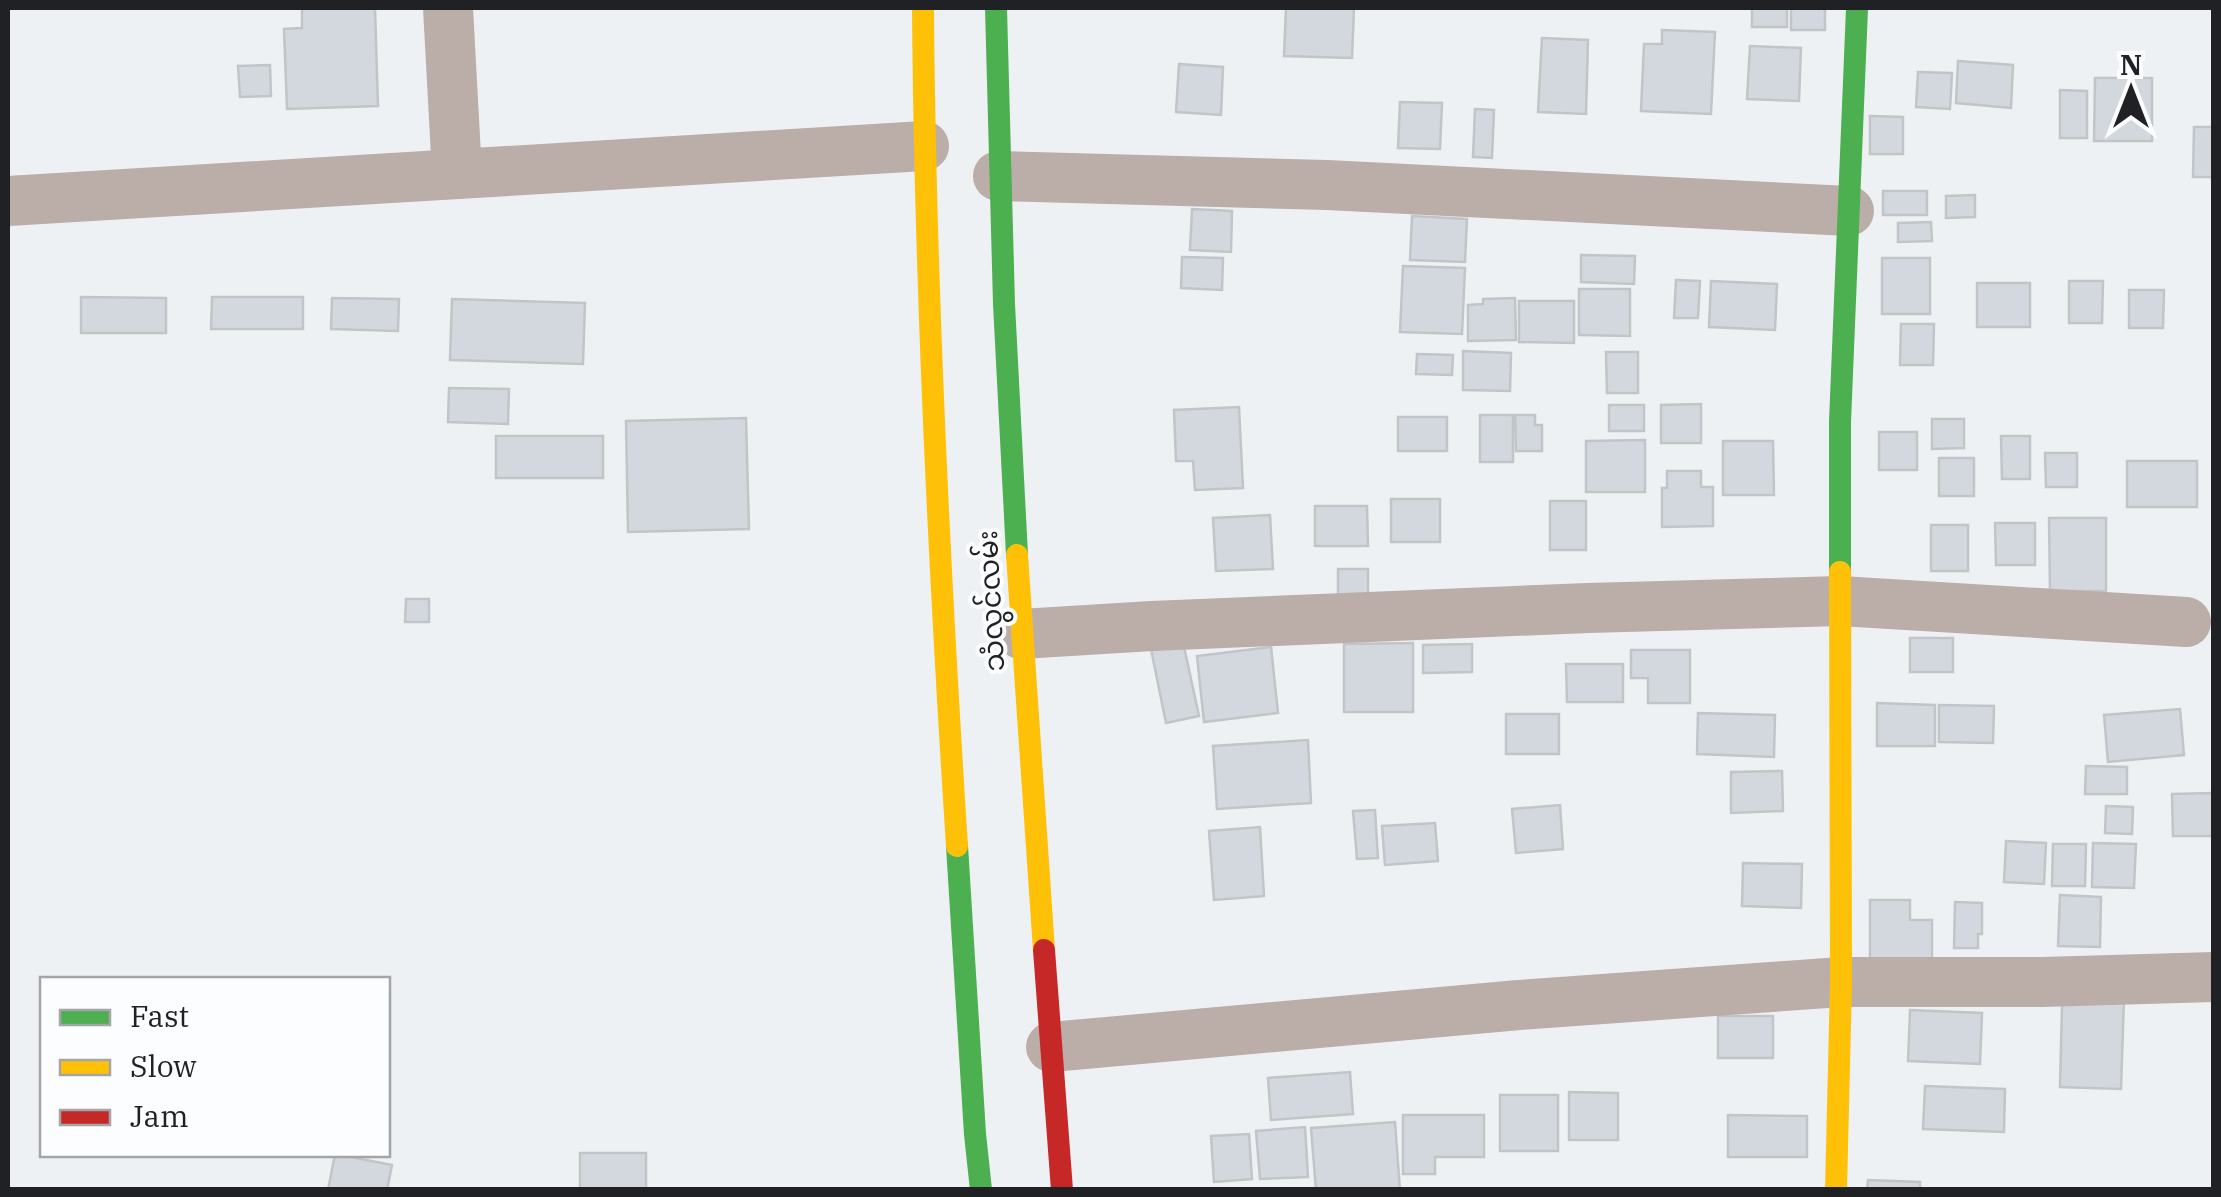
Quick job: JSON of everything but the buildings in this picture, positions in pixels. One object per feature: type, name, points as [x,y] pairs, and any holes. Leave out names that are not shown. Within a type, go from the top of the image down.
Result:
[{"type":"main road","name":"သံလွင်လမ်း","points":[[923,8],[924,146],[942,615],[981,1190]]},
{"type":"main road","name":"သံလွင်လမ်း","points":[[996,8],[998,176],[1022,634],[1062,1190]]},
{"type":"main road","points":[[1836,1190],[1841,982],[1840,422],[1857,8]]},
{"type":"street","points":[[448,8],[457,174]]},
{"type":"street","points":[[8,201],[924,146]]},
{"type":"street","points":[[998,176],[1346,186],[1849,211]]},
{"type":"street","points":[[1022,634],[1588,608],[1840,601],[2186,622]]},
{"type":"street","points":[[1052,1048],[1519,1005],[1841,982],[2214,977]]},
{"type":"traffic: fast","points":[[996,8],[1004,304],[1017,555]]},
{"type":"traffic: fast","points":[[1840,572],[1840,422],[1857,8]]},
{"type":"traffic: fast","points":[[957,846],[981,1190]]},
{"type":"traffic: slow","points":[[923,8],[934,427],[957,846]]},
{"type":"traffic: slow","points":[[1017,555],[1044,950]]},
{"type":"traffic: slow","points":[[1836,1190],[1841,982],[1840,572]]},
{"type":"traffic: jam","points":[[1044,950],[1062,1190]]}]
